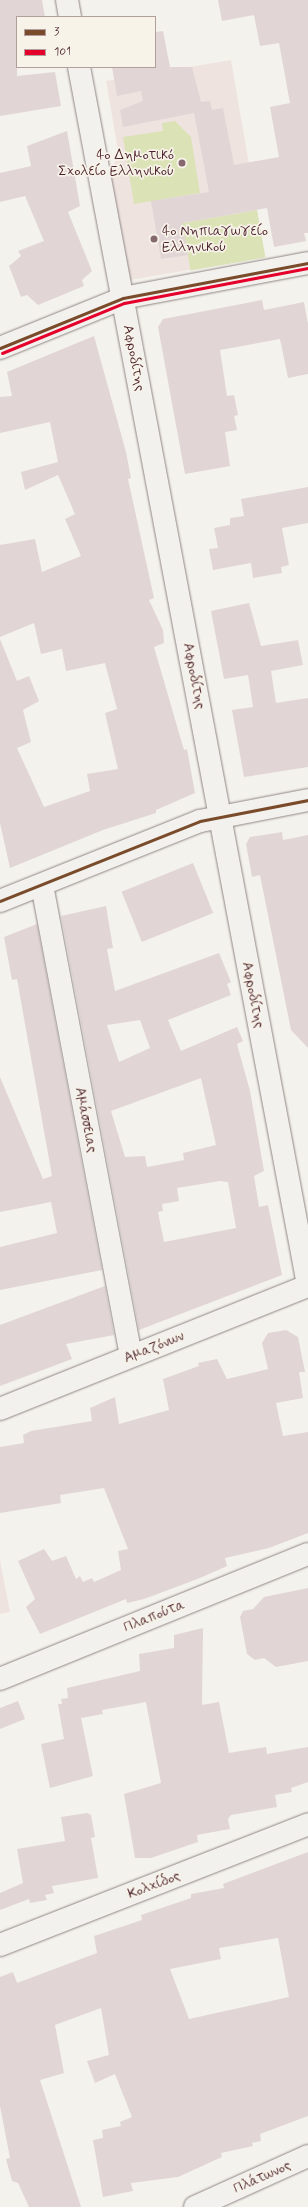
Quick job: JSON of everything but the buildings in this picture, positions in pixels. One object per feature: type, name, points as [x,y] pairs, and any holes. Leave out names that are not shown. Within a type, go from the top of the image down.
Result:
[{"type":"street","points":[[67,0],[70,16]]},
{"type":"street","name":"Αφροδίτης","points":[[79,68],[308,1286]]},
{"type":"street","points":[[0,348],[123,298],[308,263]]},
{"type":"street","points":[[0,901],[220,816],[308,800]]},
{"type":"street","name":"Αμάσσειας","points":[[42,886],[131,1355]]},
{"type":"street","name":"Αμαζόνων","points":[[0,1410],[131,1355],[308,1286]]},
{"type":"street","name":"Πλαπούτα","points":[[0,1679],[308,1554]]},
{"type":"street","name":"Κολχίδος","points":[[0,1945],[308,1824]]},
{"type":"street","name":"Πλάτωνος","points":[[195,2207],[308,2156]]},
{"type":"shaded area","name":"4ο Δημοτικό Σχολείο Ελληνικού","points":[[231,60],[265,257],[130,280],[110,169],[119,156],[106,81]]},
{"type":"shaded area","points":[[0,1560],[10,1612],[0,1614]]},
{"type":"green space","points":[[175,121],[191,137],[200,193],[134,204],[123,137],[163,131],[162,123]]},
{"type":"green space","points":[[257,210],[265,257],[190,270],[182,223]]},
{"type":"transit line","name":"3","points":[[0,348],[123,298],[308,263]]},
{"type":"transit line","name":"101","points":[[2,353],[124,303],[308,268]]},
{"type":"transit line","name":"3","points":[[0,901],[200,821],[308,800]]},
{"type":"place","name":"4ο Δημοτικό Σχολείο Ελληνικού","points":[[182,163]]},
{"type":"place","name":"4ο Νηπιαγωγείο Ελληνικού","points":[[154,239]]}]
